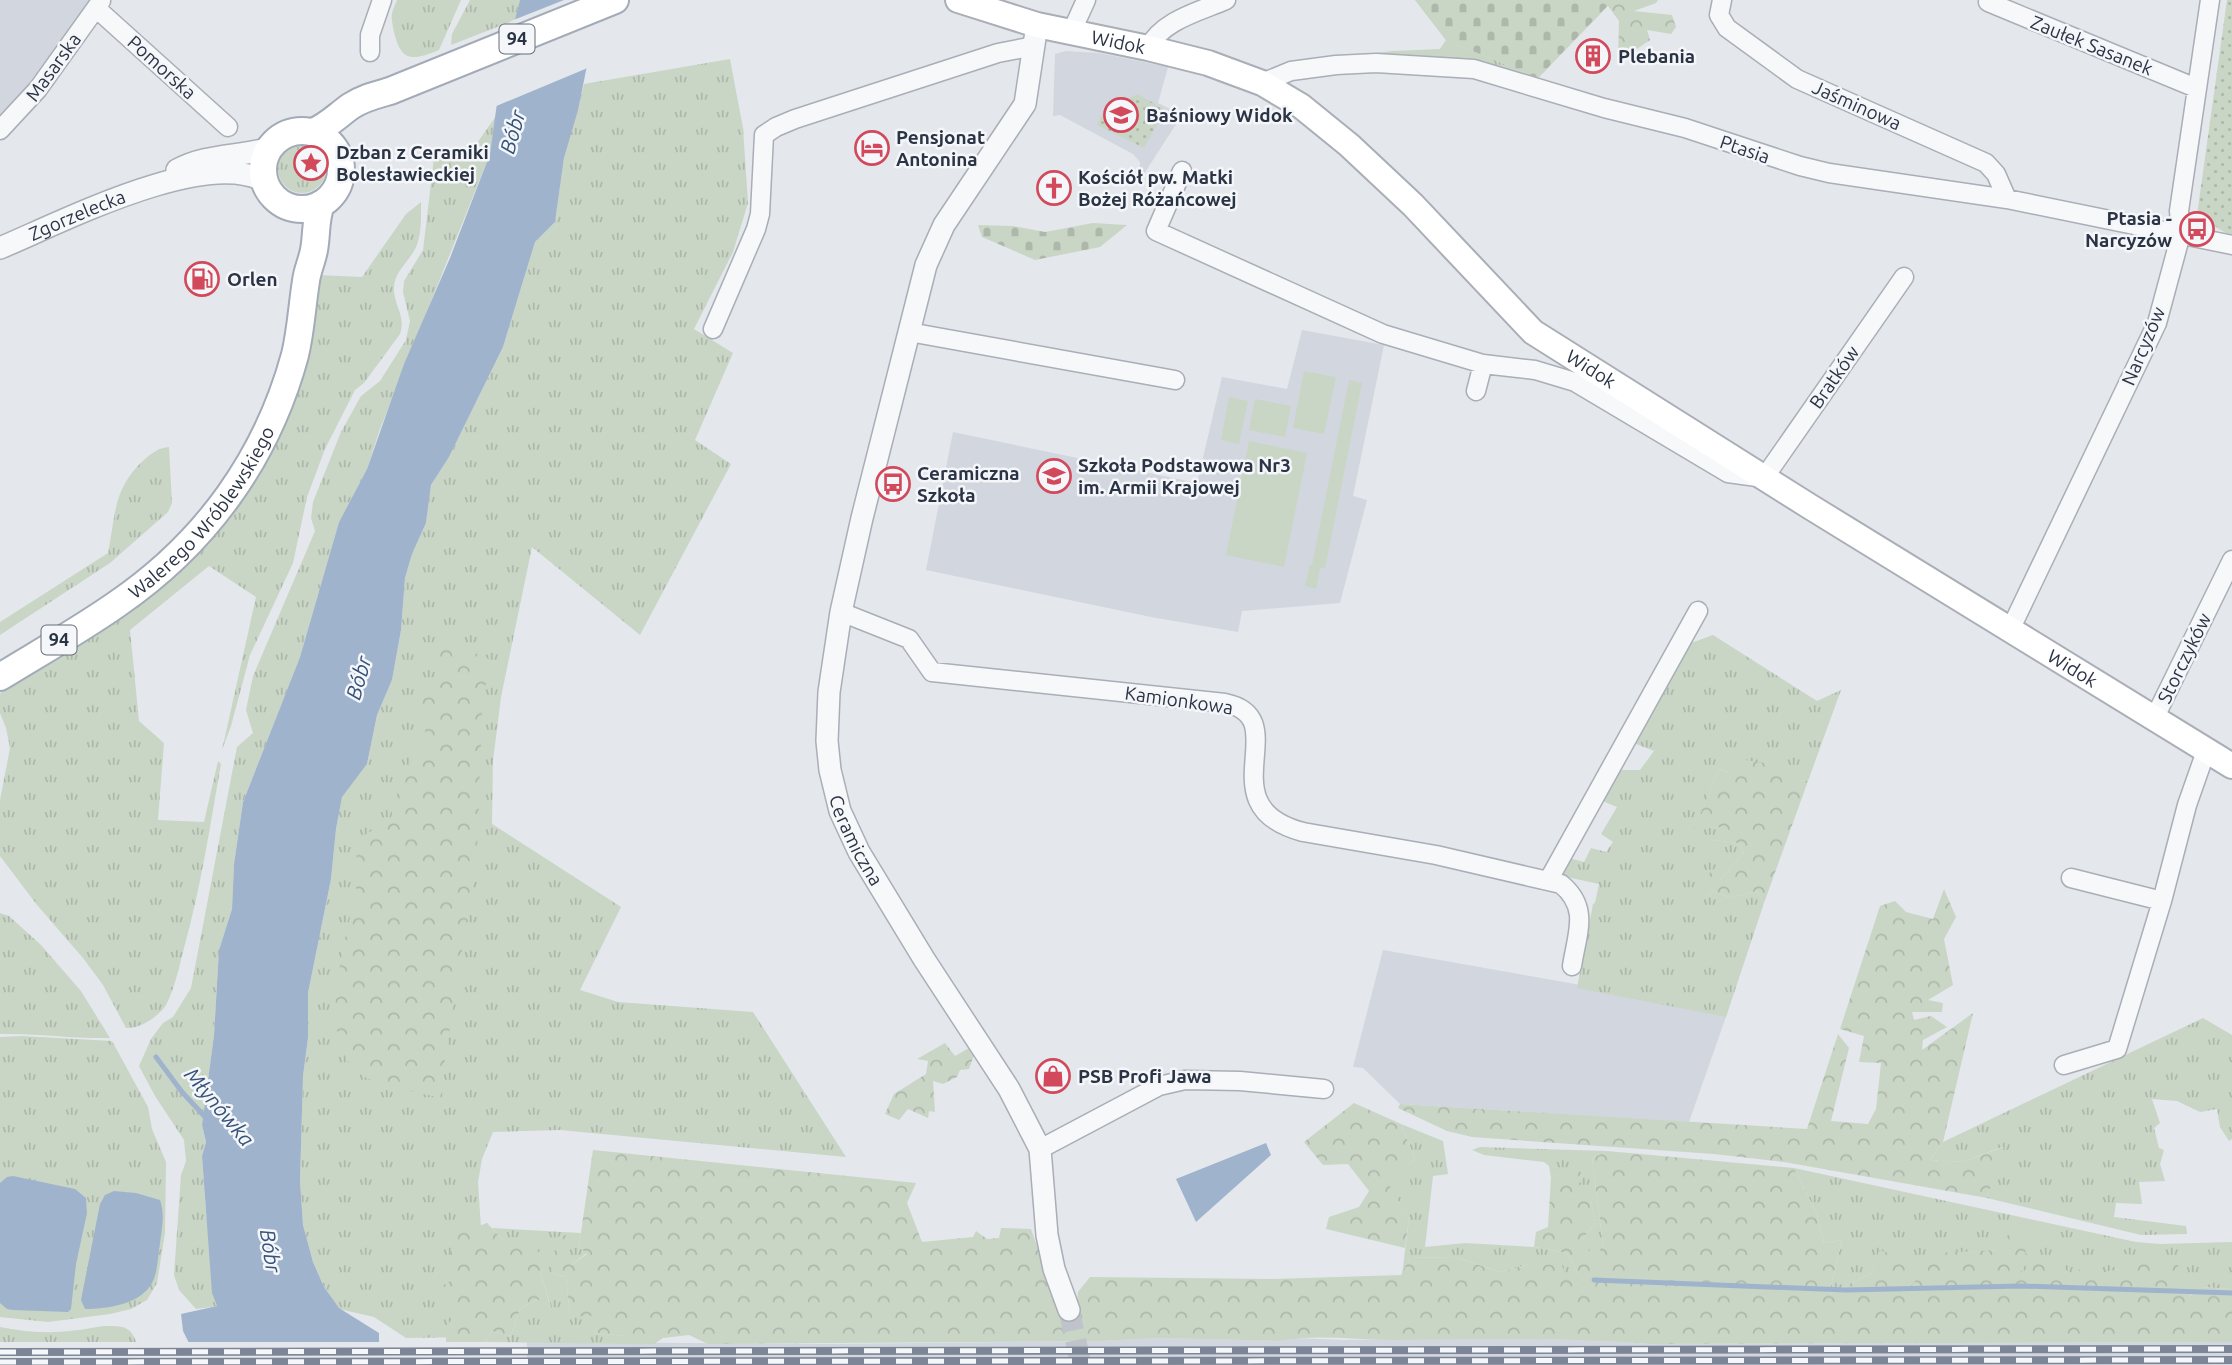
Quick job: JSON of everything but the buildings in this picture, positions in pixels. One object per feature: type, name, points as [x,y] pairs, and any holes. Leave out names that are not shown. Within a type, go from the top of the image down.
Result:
[{"type":"main road","name":"94","points":[[270,148],[291,132],[313,132],[327,126],[354,104],[390,92],[615,0]]},
{"type":"main road","name":"Widok","points":[[958,0],[1036,36],[1072,33],[1148,48],[1208,64],[1262,83],[1301,106],[1349,145],[1413,205],[1533,332],[1764,478],[2232,766]]},
{"type":"main road","name":"94","points":[[321,204],[336,188],[340,176],[337,155],[340,144],[374,104],[390,92]]},
{"type":"main road","points":[[313,132],[327,141],[337,155]]},
{"type":"main road","points":[[264,181],[263,164],[270,148]]},
{"type":"main road","name":"94","points":[[264,181],[270,192],[286,206]]},
{"type":"main road","points":[[286,206],[305,208],[321,204]]},
{"type":"main road","name":"Walerego Wróblewskiego","points":[[0,677],[118,604],[155,574],[180,552],[219,509],[244,476],[277,411],[295,353],[321,204]]},
{"type":"main road","name":"Walerego Wróblewskiego","points":[[286,206],[294,222],[306,279]]},
{"type":"street","points":[[370,52],[370,35],[382,0]]},
{"type":"street","points":[[1072,33],[1086,0]]},
{"type":"street","points":[[1148,48],[1163,28],[1226,0]]},
{"type":"street","name":"Jaśminowa","points":[[1722,0],[1719,15],[1727,28],[1797,79],[1986,163],[1996,174],[2007,199]]},
{"type":"street","name":"Narcyzów","points":[[2010,630],[2157,323],[2180,234],[2179,211],[2210,0]]},
{"type":"street","name":"Zaułek Sasanek","points":[[1988,2],[2196,88]]},
{"type":"street","name":"Pomorska","points":[[99,4],[228,127]]},
{"type":"street","name":"Masarska","points":[[0,130],[38,89],[99,4]]},
{"type":"street","name":"Widok","points":[[713,329],[760,214],[764,135],[795,119],[998,53],[1036,36]]},
{"type":"street","name":"Ceramiczna","points":[[1036,36],[1025,104],[944,225],[926,265],[841,612],[827,714],[830,770],[840,811],[859,852],[888,903],[1009,1089],[1040,1149],[1046,1235],[1054,1269],[1069,1310]]},
{"type":"street","name":"Ptasia","points":[[1262,83],[1291,71],[1349,64],[1417,64],[1474,69],[1604,108],[1685,128],[1829,173],[2007,199],[2232,245]]},
{"type":"street","name":"Zgorzelecka","points":[[155,185],[186,165],[209,158],[250,154],[270,148]]},
{"type":"street","points":[[1182,171],[1156,231],[1383,334],[1483,364],[1535,370],[1575,382],[1728,473],[1764,478]]},
{"type":"street","name":"Zgorzelecka","points":[[0,248],[155,185],[211,173],[235,172],[264,181]]},
{"type":"street","name":"Bratków","points":[[1764,478],[1904,277]]},
{"type":"street","points":[[909,331],[1175,380]]},
{"type":"street","points":[[1476,391],[1483,364]]},
{"type":"street","name":"Storczyków","points":[[2154,719],[2232,560]]},
{"type":"street","points":[[1548,881],[1698,611]]},
{"type":"street","name":"Kamionkowa","points":[[841,612],[909,639],[932,672],[1234,705],[1244,709],[1253,719],[1255,733],[1254,794],[1263,810],[1276,822],[1303,832],[1436,855],[1561,884],[1573,894],[1580,913],[1572,966]]},
{"type":"street","points":[[2064,1065],[2117,1049],[2162,901],[2187,805],[2206,751]]},
{"type":"street","points":[[2071,878],[2162,901]]},
{"type":"street","points":[[1040,1149],[1159,1086],[1185,1080],[1240,1081],[1324,1089]]},
{"type":"shaded area","points":[[0,0],[102,0],[0,130]]},
{"type":"shaded area","name":"Baśniowy Widok","points":[[1066,51],[1099,53],[1168,67],[1158,103],[1182,115],[1140,180],[1140,162],[1133,154],[1060,115],[1053,116],[1055,54]]},
{"type":"shaded area","name":"Szkoła Podstawowa Nr3 im. Armii Krajowej","points":[[1302,330],[1384,345],[1353,496],[1367,500],[1340,603],[1242,611],[1238,632],[1151,617],[926,570],[953,432],[1197,483],[1222,377],[1287,389]]},
{"type":"shaded area","points":[[1383,950],[1728,1011],[1689,1122],[1400,1104],[1363,1068],[1353,1067]]},
{"type":"shaded area","points":[[1159,1338],[1279,1341],[1293,1338],[1471,1338],[1599,1340],[1649,1344],[2232,1342],[2232,1365],[527,1365],[527,1342],[822,1344]]},
{"type":"green space","points":[[397,0],[461,0],[439,50],[415,57],[404,54],[397,42],[392,19]]},
{"type":"green space","points":[[470,0],[520,0],[515,20],[451,45],[452,34]]},
{"type":"green space","points":[[1415,0],[1658,0],[1634,11],[1672,15],[1676,27],[1671,34],[1647,30],[1650,40],[1618,62],[1619,21],[1608,6],[1538,78],[1446,40]]},
{"type":"green space","points":[[1415,0],[1613,0],[1538,78],[1446,40]]},
{"type":"green space","points":[[2227,0],[2232,0],[2232,237],[2197,215]]},
{"type":"green space","points":[[1446,40],[1538,78],[1535,81],[1392,55],[1362,55],[1440,49]]},
{"type":"green space","points":[[730,59],[743,128],[748,203],[733,252],[694,329],[733,353],[695,440],[731,464],[640,635],[532,547],[501,697],[493,761],[492,824],[621,907],[580,990],[618,1002],[753,1012],[846,1157],[560,1130],[493,1132],[482,1159],[478,1182],[484,1274],[472,1337],[406,1338],[374,1317],[339,1309],[324,1287],[313,1262],[303,1225],[300,1181],[308,993],[331,879],[342,796],[367,764],[377,715],[392,680],[401,630],[405,578],[426,523],[431,485],[449,457],[503,347],[535,242],[555,222],[564,158],[584,84]]},
{"type":"green space","points":[[1138,94],[1165,110],[1144,148],[1097,125],[1106,107]]},
{"type":"green space","points":[[496,116],[490,154],[380,429],[367,469],[339,522],[300,657],[243,802],[234,864],[232,909],[219,950],[214,1035],[202,1125],[206,1142],[202,1156],[206,1212],[218,1306],[196,1309],[179,1290],[174,1275],[181,1175],[186,1161],[184,1140],[139,1066],[151,1039],[163,1023],[173,1017],[191,988],[237,747],[253,733],[246,710],[253,676],[315,531],[311,518],[313,502],[341,432],[361,396],[380,381],[406,340],[410,321],[403,292],[404,281],[423,250],[434,158],[470,153]]},
{"type":"green space","points":[[302,145],[319,152],[326,169],[319,186],[302,193],[285,186],[278,169],[285,152]]},
{"type":"green space","points":[[421,202],[418,242],[398,273],[394,285],[402,322],[400,334],[364,383],[355,390],[325,449],[307,497],[293,563],[250,655],[222,750],[256,597],[209,566],[130,630],[139,721],[164,743],[158,820],[204,822],[218,761],[221,764],[205,856],[172,992],[166,1005],[154,1018],[137,1027],[126,1028],[103,985],[0,856],[0,800],[10,748],[0,713],[0,694],[4,689],[98,633],[141,602],[181,568],[218,531],[250,489],[276,442],[297,390],[318,275],[362,277],[406,214]]},
{"type":"green space","points":[[1093,223],[1127,225],[1100,247],[1035,260],[982,237],[978,225],[1013,226],[1045,232]]},
{"type":"green space","points":[[1304,371],[1336,377],[1324,434],[1293,428]]},
{"type":"green space","points":[[1349,380],[1362,383],[1325,568],[1320,568],[1316,589],[1305,586],[1312,565]]},
{"type":"green space","points":[[1229,397],[1248,401],[1239,444],[1221,440]]},
{"type":"green space","points":[[1255,399],[1291,406],[1285,437],[1249,430]]},
{"type":"green space","points":[[1249,441],[1307,453],[1284,567],[1226,555]]},
{"type":"green space","points":[[169,447],[172,503],[168,512],[110,563],[0,635],[0,622],[108,553],[115,513],[127,480],[148,457],[159,449]]},
{"type":"green space","points":[[1713,635],[1817,701],[1841,690],[1808,781],[1731,774],[1719,769],[1695,828],[1723,827],[1713,840],[1738,843],[1744,853],[1719,881],[1722,861],[1706,897],[1713,891],[1730,898],[1757,891],[1764,903],[1726,1017],[1577,988],[1599,884],[1562,876],[1569,858],[1584,862],[1591,848],[1606,852],[1613,842],[1601,834],[1617,807],[1600,800],[1618,770],[1640,770],[1654,751],[1631,742],[1683,646]]},
{"type":"green space","points":[[448,641],[493,661],[483,693],[477,853],[444,1066],[442,1098],[384,1084],[356,1071],[344,1054],[337,1033],[336,1009],[341,958],[356,890],[356,841],[391,818],[401,779],[426,735],[421,712],[414,698],[436,678],[435,660]]},
{"type":"green space","points":[[1739,759],[1770,764],[1782,778],[1808,781],[1764,903],[1757,891],[1730,898],[1713,891],[1705,898],[1707,876],[1723,860],[1720,880],[1744,853],[1738,843],[1712,840],[1722,827],[1694,829],[1719,769],[1731,774]]},
{"type":"green space","points":[[1944,889],[1956,917],[1944,939],[1953,985],[1928,1000],[1943,1003],[1942,1012],[1912,1012],[1914,1020],[1931,1016],[1947,1027],[1923,1040],[1922,1050],[1973,1013],[1943,1142],[1930,1160],[1962,1162],[2004,1147],[1987,1198],[1784,1162],[1714,1154],[1472,1137],[1447,1131],[1398,1108],[1400,1104],[1807,1129],[1838,1034],[1849,1048],[1831,1121],[1868,1124],[1876,1109],[1881,1063],[1859,1062],[1864,1036],[1840,1029],[1880,906],[1895,901],[1906,912],[1933,919]]},
{"type":"green space","points":[[0,913],[9,916],[41,945],[81,991],[110,1038],[0,1034]]},
{"type":"green space","points":[[2203,1018],[2232,1035],[2232,1139],[2229,1141],[2220,1127],[2217,1109],[2200,1112],[2177,1101],[2152,1099],[2160,1123],[2154,1128],[2159,1148],[2164,1150],[2160,1164],[2165,1181],[2139,1182],[2142,1204],[2116,1203],[2114,1217],[2186,1226],[2187,1234],[2141,1235],[1987,1198],[2003,1147],[1962,1162],[1930,1160],[1943,1142]]},
{"type":"green space","points":[[0,1037],[112,1041],[148,1107],[152,1129],[166,1162],[165,1233],[157,1283],[147,1300],[131,1309],[48,1322],[0,1317]]},
{"type":"green space","points":[[945,1043],[955,1056],[969,1048],[974,1055],[969,1069],[960,1070],[957,1077],[943,1084],[933,1081],[935,1112],[929,1111],[928,1118],[908,1109],[899,1120],[885,1114],[894,1094],[926,1074],[928,1061],[917,1059]]},
{"type":"green space","points":[[1354,1103],[1401,1124],[1415,1159],[1387,1181],[1409,1219],[1405,1248],[1326,1229],[1329,1217],[1359,1207],[1369,1191],[1348,1164],[1323,1165],[1304,1142]]},
{"type":"green space","points":[[1401,1124],[1443,1141],[1448,1174],[1433,1176],[1425,1247],[1465,1243],[1534,1247],[1567,1253],[1578,1274],[1590,1274],[1577,1284],[1530,1264],[1500,1272],[1455,1257],[1410,1258],[1402,1275],[1409,1219],[1386,1181],[1415,1159]]},
{"type":"green space","points":[[1480,1147],[1607,1151],[1592,1158],[1603,1245],[1594,1260],[1582,1240],[1595,1223],[1591,1201],[1572,1196],[1574,1166],[1551,1178],[1549,1166],[1544,1162],[1484,1155],[1472,1150]]},
{"type":"green space","points":[[593,1150],[916,1183],[907,1203],[922,1242],[973,1237],[976,1231],[987,1239],[999,1238],[1001,1228],[1031,1229],[1053,1291],[1076,1310],[1078,1292],[1090,1277],[1273,1279],[1401,1275],[1410,1258],[1455,1257],[1500,1272],[1530,1264],[1562,1265],[1566,1278],[1577,1284],[1589,1274],[1578,1274],[1567,1253],[1534,1247],[1536,1232],[1548,1227],[1551,1178],[1573,1166],[1584,1175],[1572,1196],[1591,1200],[1595,1223],[1582,1240],[1594,1259],[1603,1245],[1592,1158],[1607,1151],[1794,1168],[1817,1214],[1824,1243],[1842,1240],[1829,1294],[1872,1273],[1879,1250],[1909,1260],[1905,1293],[1939,1253],[1997,1250],[2016,1224],[2036,1231],[2025,1252],[2030,1258],[2019,1275],[2044,1254],[2072,1274],[2093,1261],[2103,1273],[2119,1269],[2124,1254],[2134,1255],[2144,1249],[2181,1267],[2184,1278],[2178,1287],[2192,1296],[2200,1287],[2232,1289],[2232,1342],[1649,1344],[1552,1339],[1321,1338],[1279,1341],[1159,1338],[1102,1341],[708,1344],[689,1335],[663,1338],[654,1344],[634,1344],[626,1336],[594,1333],[604,1315],[570,1317],[566,1277],[551,1273],[557,1237],[567,1235],[571,1265],[587,1254],[579,1246]]},
{"type":"green space","points":[[1794,1168],[2136,1242],[2232,1242],[2232,1289],[2200,1287],[2193,1296],[2178,1287],[2119,1269],[2103,1273],[2016,1278],[1997,1250],[1939,1254],[1904,1295],[1880,1250],[1872,1273],[1829,1294],[1842,1240],[1824,1243],[1817,1214]]},
{"type":"green space","points":[[487,1223],[503,1240],[524,1237],[547,1261],[540,1272],[551,1308],[537,1299],[520,1309],[511,1336],[492,1331],[485,1342],[446,1342],[446,1326],[460,1311],[443,1289],[455,1275],[449,1262],[453,1236]]},
{"type":"green space","points":[[492,1228],[581,1233],[579,1246],[587,1253],[571,1265],[551,1273],[566,1277],[570,1316],[605,1314],[594,1333],[627,1336],[634,1344],[485,1342],[492,1331],[511,1336],[520,1309],[537,1299],[551,1307],[540,1272]]},
{"type":"green space","points":[[104,1326],[128,1329],[136,1342],[0,1342],[0,1327],[52,1332]]},
{"type":"water","name":"Bóbr","points":[[520,0],[594,0],[592,41],[578,110],[564,158],[555,222],[535,242],[503,347],[449,457],[431,485],[426,523],[405,578],[401,630],[392,680],[377,715],[367,764],[342,797],[331,879],[308,993],[300,1181],[303,1225],[313,1262],[324,1287],[339,1308],[379,1333],[379,1365],[192,1349],[183,1331],[181,1314],[217,1306],[212,1293],[202,1156],[206,1142],[202,1125],[214,1035],[219,950],[232,909],[234,864],[243,802],[300,657],[339,522],[367,469],[404,364],[450,258],[490,154],[501,74]]},
{"type":"water","points":[[1266,1143],[1271,1155],[1196,1222],[1176,1179]]},
{"type":"water","points":[[13,1176],[75,1189],[86,1198],[87,1213],[76,1264],[71,1309],[68,1312],[13,1310],[0,1303],[0,1183]]},
{"type":"water","points":[[114,1191],[136,1193],[160,1200],[163,1221],[156,1272],[148,1289],[133,1300],[104,1308],[85,1309],[81,1300],[100,1204],[105,1195]]},
{"type":"pier","points":[[564,0],[597,0],[596,41],[590,67],[494,107],[498,73],[511,21]]},
{"type":"pier","points":[[181,1336],[186,1342],[383,1342],[383,1365],[189,1365],[189,1350]]},
{"type":"waterway","name":"Młynówka","points":[[156,1057],[182,1092],[207,1119]]},
{"type":"waterway","points":[[1594,1280],[1846,1290],[2021,1286],[2232,1293]]},
{"type":"tunnel","points":[[1069,1310],[1081,1365]]},
{"type":"railway","points":[[0,1352],[2232,1349]]},
{"type":"railway","points":[[0,1362],[2232,1360]]},
{"type":"place","name":"Plebania","points":[[1593,56]]},
{"type":"place","name":"Baśniowy Widok","points":[[1121,115]]},
{"type":"place","name":"Pensjonat Antonina","points":[[872,148]]},
{"type":"place","name":"Dzban z Ceramiki Bolesławieckiej","points":[[311,163]]},
{"type":"place","name":"Kościół pw. Matki Bożej Różańcowej","points":[[1054,188]]},
{"type":"place","name":"Ptasia - Narcyzów","points":[[2197,229]]},
{"type":"place","name":"Orlen","points":[[202,279]]},
{"type":"place","name":"Szkoła Podstawowa Nr3 im. Armii Krajowej","points":[[1054,476]]},
{"type":"place","name":"Ceramiczna Szkoła","points":[[893,484]]},
{"type":"place","name":"PSB Profi Jawa","points":[[1053,1076]]}]
